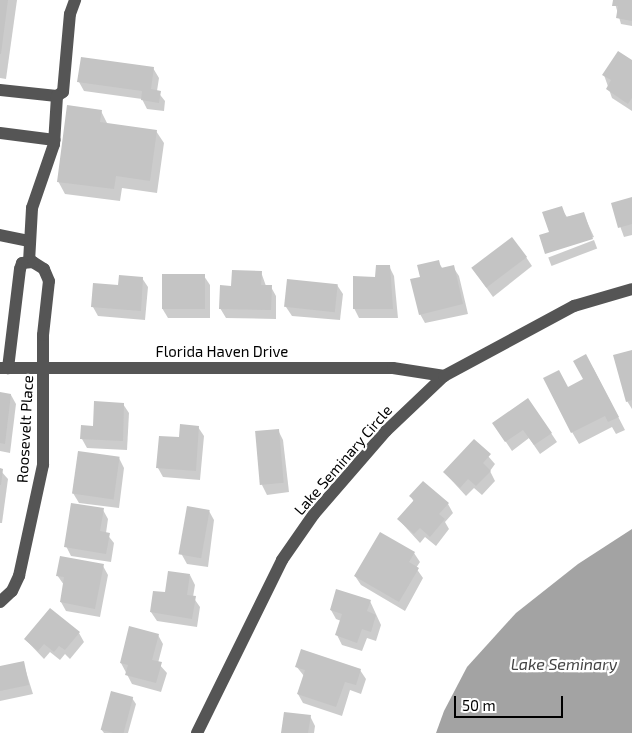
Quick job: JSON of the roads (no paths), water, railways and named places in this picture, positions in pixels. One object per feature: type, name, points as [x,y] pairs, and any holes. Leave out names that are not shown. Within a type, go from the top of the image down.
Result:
[{"type":"street","points":[[0,90],[57,96],[63,92],[70,14],[75,0]]},
{"type":"street","points":[[4,368],[20,269],[22,263],[29,262],[29,241],[35,192],[54,140],[57,96]]},
{"type":"street","points":[[0,133],[54,140]]},
{"type":"street","points":[[0,235],[29,241]]},
{"type":"street","name":"Roosevelt Place","points":[[0,602],[12,591],[19,576],[38,502],[43,465],[44,368],[48,276],[44,269],[29,262]]},
{"type":"street","name":"Lake Seminary Circle","points":[[197,733],[282,560],[314,514],[386,431],[444,376],[574,306],[632,289]]},
{"type":"street","name":"Florida Haven Drive","points":[[4,368],[393,368],[444,376]]},
{"type":"water","name":"Lake Seminary","points":[[632,529],[632,733],[436,733],[444,711],[467,667],[516,613],[578,564]]}]
